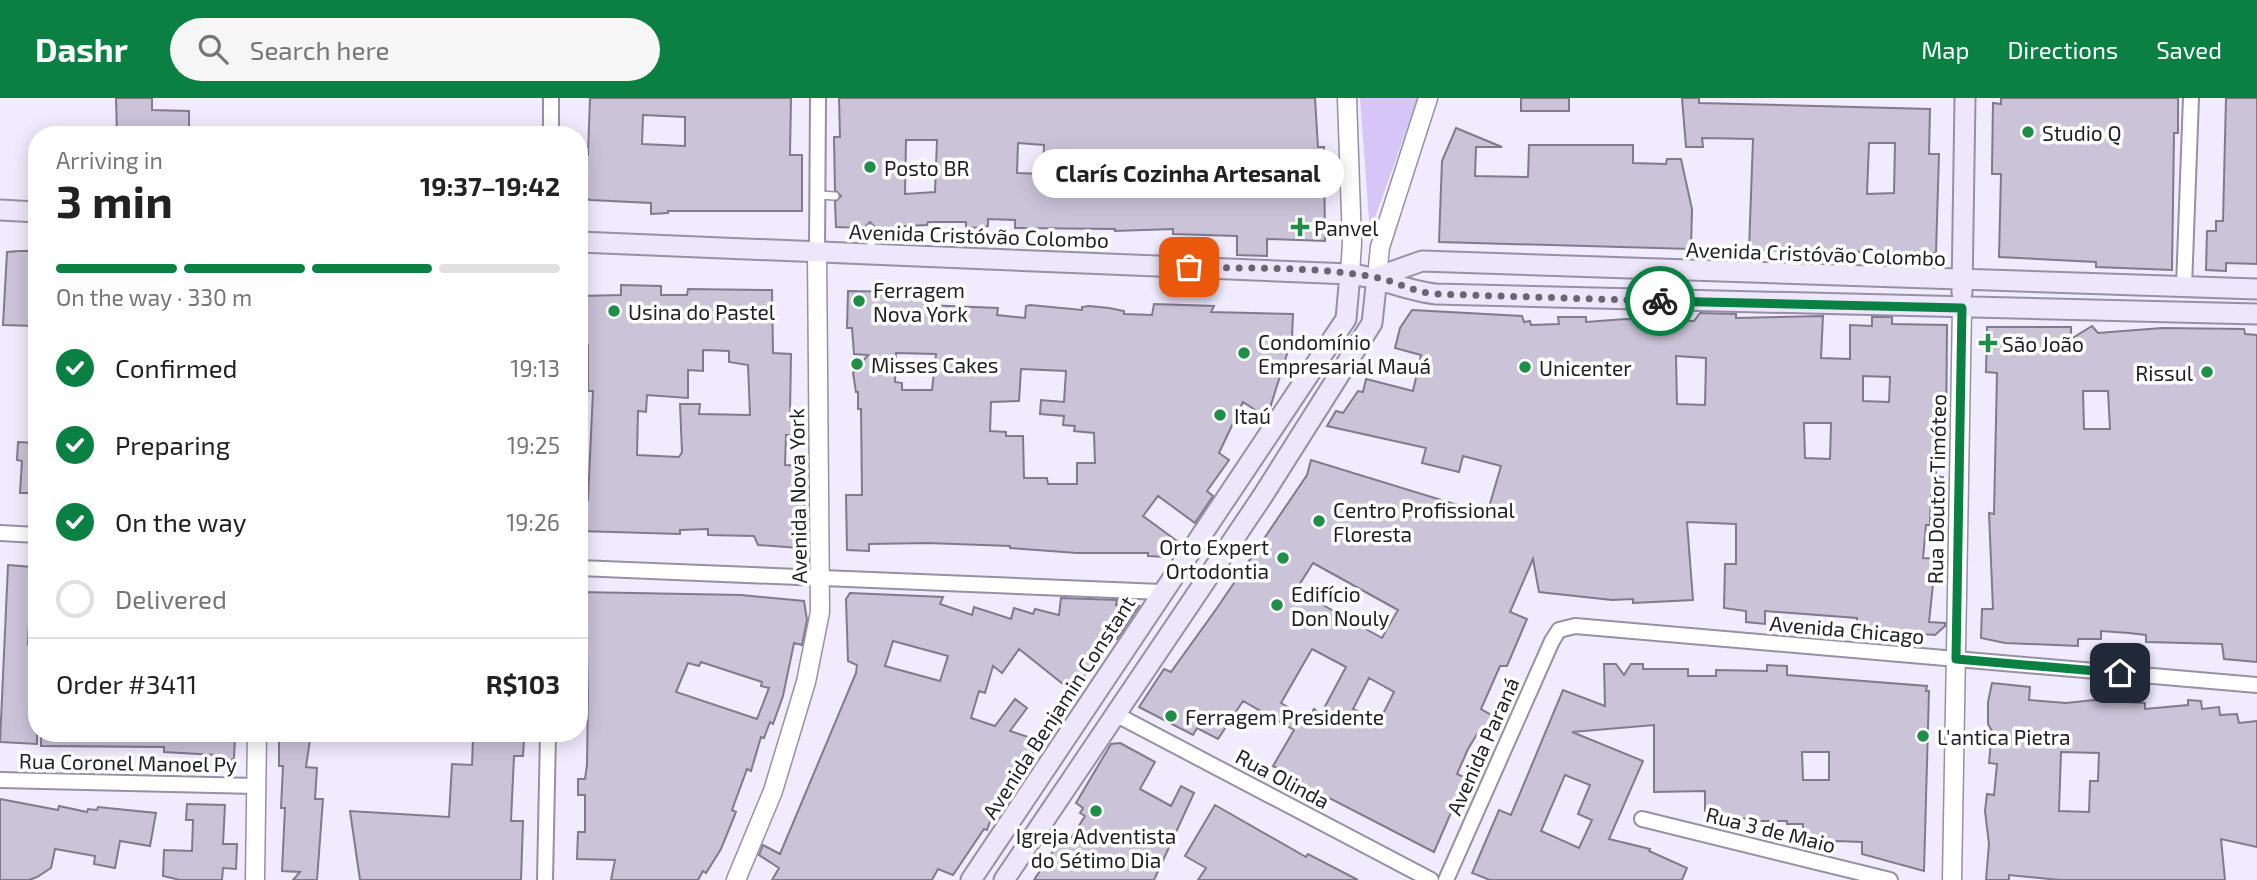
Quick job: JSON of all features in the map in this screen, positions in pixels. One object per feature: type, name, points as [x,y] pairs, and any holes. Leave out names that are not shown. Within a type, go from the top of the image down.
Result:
[{"type":"main road","name":"Rua Doutor Timóteo","points":[[1962,308],[1965,98]]},
{"type":"main road","points":[[0,210],[28,212]]},
{"type":"main road","name":"Avenida Cristóvão Colombo","points":[[588,242],[1350,274],[1377,277],[1415,292],[1436,294],[2257,314]]},
{"type":"main road","name":"Avenida Cristóvão Colombo","points":[[1377,277],[1422,261],[2257,289]]},
{"type":"main road","name":"Avenida Benjamin Constant","points":[[971,880],[1346,319],[1350,274]]},
{"type":"main road","points":[[1004,880],[1262,497],[1372,323],[1377,277]]},
{"type":"street","points":[[551,98],[551,126]]},
{"type":"street","name":"Avenida Nova York","points":[[736,880],[773,790],[806,682],[820,612],[822,579],[817,251],[818,98]]},
{"type":"street","points":[[1347,98],[1352,243],[1350,274]]},
{"type":"street","points":[[1377,277],[1380,247],[1428,98]]},
{"type":"street","points":[[2184,287],[2191,98]]},
{"type":"street","name":"Rua Doutor Timóteo","points":[[1952,880],[1962,308]]},
{"type":"street","points":[[0,533],[28,535]]},
{"type":"street","points":[[588,568],[1161,592]]},
{"type":"street","name":"Avenida Chicago","points":[[1559,631],[1575,626],[2257,685]]},
{"type":"street","name":"Avenida Paraná","points":[[1446,880],[1552,641],[1559,631]]},
{"type":"street","name":"Rua Olinda","points":[[1115,713],[1431,880]]},
{"type":"street","points":[[255,880],[257,742]]},
{"type":"street","points":[[544,880],[548,742]]},
{"type":"street","name":"Rua Coronel Manoel Py","points":[[0,780],[256,786]]},
{"type":"street","name":"Rua 3 de Maio","points":[[1642,820],[1890,880]]},
{"type":"lane","points":[[818,195],[835,196]]},
{"type":"lane","points":[[870,228],[872,254]]},
{"type":"shaded area","points":[[1360,98],[1418,98],[1370,231],[1369,219]]},
{"type":"building","points":[[116,98],[152,98],[152,110],[189,111],[189,126],[117,126]]},
{"type":"building","points":[[590,98],[791,98],[790,155],[802,155],[802,211],[668,211],[651,214],[651,203],[590,200]],"holes":[[[643,115],[685,117],[685,146],[642,144]]]},
{"type":"building","points":[[839,98],[1315,98],[1318,147],[1324,147],[1325,241],[1267,239],[1267,256],[1237,255],[1237,236],[1173,234],[1173,229],[1115,231],[1015,228],[1015,220],[988,219],[988,226],[981,228],[966,227],[966,222],[928,222],[927,225],[905,226],[905,230],[876,228],[870,222],[864,228],[836,227],[835,202],[841,196],[835,190],[834,137],[840,137]],"holes":[[[906,140],[937,140],[935,192],[905,194]],[[1018,143],[1044,145],[1043,174],[1017,173]]]},
{"type":"building","points":[[1521,98],[1569,98],[1569,111],[1521,111]]},
{"type":"building","points":[[1682,98],[1699,98],[1699,103],[1930,109],[1929,154],[1939,154],[1936,253],[1749,250],[1753,139],[1702,138],[1703,147],[1686,147]],"holes":[[[1869,143],[1895,143],[1894,193],[1867,194]]]},
{"type":"building","points":[[2001,98],[2178,98],[2178,133],[2174,133],[2172,270],[2096,267],[2096,262],[1999,257],[2001,174],[1992,174],[1992,169],[1993,103],[2001,104]]},
{"type":"building","points":[[2226,98],[2257,98],[2257,264],[2226,263],[2226,271],[2206,270],[2207,231],[2216,231],[2216,221],[2223,221]]},
{"type":"building","points":[[1456,128],[1502,147],[1476,147],[1475,176],[1528,177],[1529,145],[1633,145],[1633,163],[1666,164],[1667,159],[1681,159],[1692,209],[1691,249],[1439,242],[1442,161]]},
{"type":"building","points":[[28,251],[28,326],[3,325],[7,252]]},
{"type":"building","points":[[621,285],[661,286],[661,295],[687,295],[688,289],[772,290],[773,353],[791,354],[790,415],[795,416],[794,435],[786,435],[785,465],[805,466],[804,544],[800,548],[758,545],[754,536],[708,535],[708,529],[680,530],[680,534],[588,531],[593,391],[588,391],[588,296],[621,295]],"holes":[[[703,350],[729,351],[729,362],[748,365],[750,415],[699,414],[700,404],[680,404],[682,452],[679,457],[637,455],[638,411],[646,412],[647,395],[688,398],[688,370],[703,371]]]},
{"type":"building","points":[[907,287],[924,288],[924,305],[998,308],[997,315],[1025,318],[1026,306],[1030,305],[1082,310],[1082,307],[1089,306],[1124,311],[1124,314],[1152,315],[1154,304],[1214,306],[1211,312],[1293,314],[1292,338],[1266,417],[1243,402],[1219,453],[1229,460],[1207,491],[1213,496],[1195,523],[1158,496],[1143,516],[1177,541],[1167,557],[1148,556],[1148,553],[1077,553],[1010,546],[927,543],[869,544],[869,551],[847,550],[846,495],[862,495],[861,409],[858,409],[858,392],[853,373],[868,355],[854,354],[852,328],[847,328],[848,291],[907,292]],"holes":[[[896,353],[936,354],[932,390],[902,390],[902,383],[895,382]],[[1021,369],[1066,371],[1064,402],[1041,400],[1040,414],[1064,416],[1063,425],[1075,426],[1074,431],[1094,433],[1095,463],[1077,463],[1077,484],[1048,484],[1047,478],[1024,478],[1023,436],[1006,436],[1006,432],[990,431],[991,402],[1019,401]]]},
{"type":"building","points":[[1412,310],[1522,316],[1524,322],[1530,321],[1531,325],[1559,324],[1558,317],[1586,317],[1586,322],[1626,319],[1694,321],[1700,313],[1736,314],[1736,318],[1823,316],[1821,358],[1850,359],[1850,325],[1872,326],[1872,317],[1892,317],[1892,324],[1947,325],[1946,439],[1936,439],[1936,476],[1943,477],[1942,496],[1931,496],[1930,525],[1926,525],[1923,558],[1940,559],[1940,575],[1934,575],[1929,622],[1945,623],[1945,626],[1935,635],[1857,629],[1857,618],[1765,611],[1765,624],[1746,622],[1746,611],[1724,608],[1725,564],[1736,564],[1736,524],[1687,522],[1693,600],[1633,603],[1633,599],[1612,600],[1539,592],[1533,559],[1510,612],[1527,619],[1507,666],[1500,666],[1481,709],[1493,716],[1484,738],[1477,734],[1457,774],[1466,778],[1434,852],[1312,789],[1309,795],[1290,786],[1294,777],[1273,766],[1294,730],[1243,701],[1218,739],[1197,728],[1193,735],[1139,707],[1164,669],[1171,672],[1217,608],[1307,475],[1311,460],[1487,514],[1501,466],[1463,456],[1459,472],[1422,463],[1426,448],[1327,426],[1336,411],[1343,413],[1358,391],[1363,392],[1366,379],[1413,391],[1421,355],[1395,348],[1400,328]],"holes":[[[1676,356],[1706,358],[1705,405],[1677,404]],[[1863,376],[1890,377],[1889,402],[1863,401]],[[1804,423],[1831,423],[1830,459],[1805,458]],[[1313,563],[1398,610],[1382,638],[1296,590]],[[1312,649],[1346,667],[1321,714],[1314,709],[1308,719],[1281,703]],[[1369,678],[1394,692],[1379,722],[1353,709]]]},
{"type":"building","points":[[2092,326],[2098,333],[2162,328],[2244,329],[2245,334],[2257,335],[2257,662],[2224,659],[2222,644],[2146,642],[2146,635],[2129,633],[2101,631],[2101,639],[2078,639],[2078,646],[2005,643],[1981,638],[1982,609],[1993,609],[1989,513],[1994,514],[1997,373],[1986,372],[1987,327],[2071,327],[2071,339]],"holes":[[[2083,391],[2108,391],[2110,429],[2084,429]]]},
{"type":"building","points":[[18,442],[28,443],[28,493],[20,493],[22,461],[17,460]]},
{"type":"building","points":[[8,565],[28,567],[28,742],[37,744],[0,742]]},
{"type":"building","points":[[588,592],[741,595],[804,601],[807,620],[802,645],[794,643],[783,696],[773,724],[770,722],[764,738],[761,737],[751,771],[747,769],[732,810],[736,812],[721,849],[706,873],[703,871],[698,880],[611,880],[615,860],[577,859],[578,832],[585,832],[585,795],[578,795],[578,779],[585,779]],"holes":[[[701,662],[762,682],[761,686],[769,688],[757,719],[676,692],[688,663],[699,666]]]},
{"type":"building","points":[[850,593],[943,597],[940,604],[972,615],[974,607],[1011,619],[1014,608],[1033,614],[1035,609],[1059,615],[1061,598],[1117,600],[1116,605],[1139,606],[1117,639],[1113,636],[1073,692],[1019,649],[1002,673],[993,666],[985,693],[979,691],[971,718],[995,726],[1015,699],[1027,708],[1010,731],[1037,740],[1029,766],[1014,789],[1003,785],[987,830],[984,829],[953,875],[938,869],[932,880],[772,880],[779,868],[759,855],[763,845],[780,854],[856,673],[857,665],[848,661],[846,599]],"holes":[[[893,641],[948,656],[940,681],[885,666]]]},
{"type":"building","points":[[1604,664],[1616,664],[1624,675],[1631,664],[1643,664],[1643,669],[1688,669],[1688,676],[1716,676],[1716,670],[1767,671],[1767,665],[1787,666],[1787,675],[1927,686],[1924,871],[1862,854],[1862,842],[1836,841],[1836,848],[1803,840],[1803,824],[1755,821],[1755,818],[1736,819],[1705,811],[1705,791],[1654,792],[1654,725],[1572,732],[1643,761],[1609,839],[1650,849],[1649,851],[1687,868],[1682,880],[1490,880],[1472,873],[1499,810],[1511,815],[1563,690],[1605,706]],"holes":[[[1802,752],[1829,752],[1829,780],[1803,780]],[[1565,775],[1590,785],[1578,814],[1592,820],[1579,848],[1541,831]]]},
{"type":"building","points":[[1992,683],[2030,687],[2029,700],[2145,703],[2145,709],[2188,705],[2188,700],[2201,701],[2202,709],[2219,707],[2220,715],[2237,714],[2239,723],[2257,721],[2257,847],[2221,839],[2225,880],[2060,880],[2009,875],[2009,880],[1986,880],[1989,844],[1985,811],[1987,794],[1994,795],[1997,764],[1989,763],[1992,731],[1988,724],[1988,702]],"holes":[[[2061,752],[2099,753],[2098,781],[2090,781],[2089,812],[2059,811]]]},
{"type":"building","points":[[41,742],[235,742],[234,758],[229,762],[216,762],[216,755],[164,752],[164,747],[41,746]]},
{"type":"building","points":[[279,742],[310,742],[306,767],[317,768],[315,799],[323,799],[317,880],[293,880],[300,872],[282,871],[285,808],[281,808],[283,766],[279,766]]},
{"type":"building","points":[[473,742],[524,742],[523,756],[514,756],[511,821],[523,821],[521,880],[360,880],[350,811],[449,817],[452,764],[472,765]]},
{"type":"building","points":[[1120,743],[1155,762],[1140,789],[1171,806],[1181,786],[1194,793],[1154,880],[1034,880],[1063,836],[1070,840],[1085,816],[1080,813],[1083,808],[1076,803],[1111,744]]},
{"type":"building","points":[[0,799],[58,810],[59,806],[87,812],[88,809],[97,810],[98,807],[156,813],[150,846],[120,841],[115,868],[94,864],[95,856],[55,849],[51,868],[37,877],[29,880],[0,880]]},
{"type":"building","points":[[187,804],[225,805],[223,844],[237,844],[236,869],[223,868],[222,880],[180,880],[163,876],[164,850],[192,851],[193,820],[186,820]]},
{"type":"building","points":[[1215,805],[1306,857],[1308,854],[1358,880],[1198,880],[1206,868],[1185,856]]},
{"type":"way so far","points":[[1189,267],[1350,274],[1377,277],[1415,292],[1436,294],[1660,301]]},
{"type":"place","name":"Studio Q","points":[[2028,132]]},
{"type":"place","name":"Posto BR","points":[[870,167]]},
{"type":"place","name":"Panvel","points":[[1300,227]]},
{"type":"place","name":"Clarís Cozinha Artesanal","points":[[1189,267]]},
{"type":"place","name":"Ferragem Nova York","points":[[859,301]]},
{"type":"place","name":"Usina do Pastel","points":[[614,311]]},
{"type":"place","name":"São João","points":[[1988,343]]},
{"type":"place","name":"Condomínio Empresarial Mauá","points":[[1244,353]]},
{"type":"place","name":"Misses Cakes","points":[[857,364]]},
{"type":"place","name":"Unicenter","points":[[1525,367]]},
{"type":"place","name":"Rissul","points":[[2207,372]]},
{"type":"place","name":"Itaú","points":[[1220,415]]},
{"type":"place","name":"Centro Profissional Floresta","points":[[1319,521]]},
{"type":"place","name":"Orto Expert Ortodontia","points":[[1283,558]]},
{"type":"place","name":"Edifício Don Nouly","points":[[1277,605]]},
{"type":"place","name":"Ferragem Presidente","points":[[1171,716]]},
{"type":"place","name":"L'antica Pietra","points":[[1923,736]]},
{"type":"place","name":"Igreja Adventista do Sétimo Dia","points":[[1096,811]]},
{"type":"route","points":[[1660,301],[1962,308],[1956,659],[2120,673]]}]
